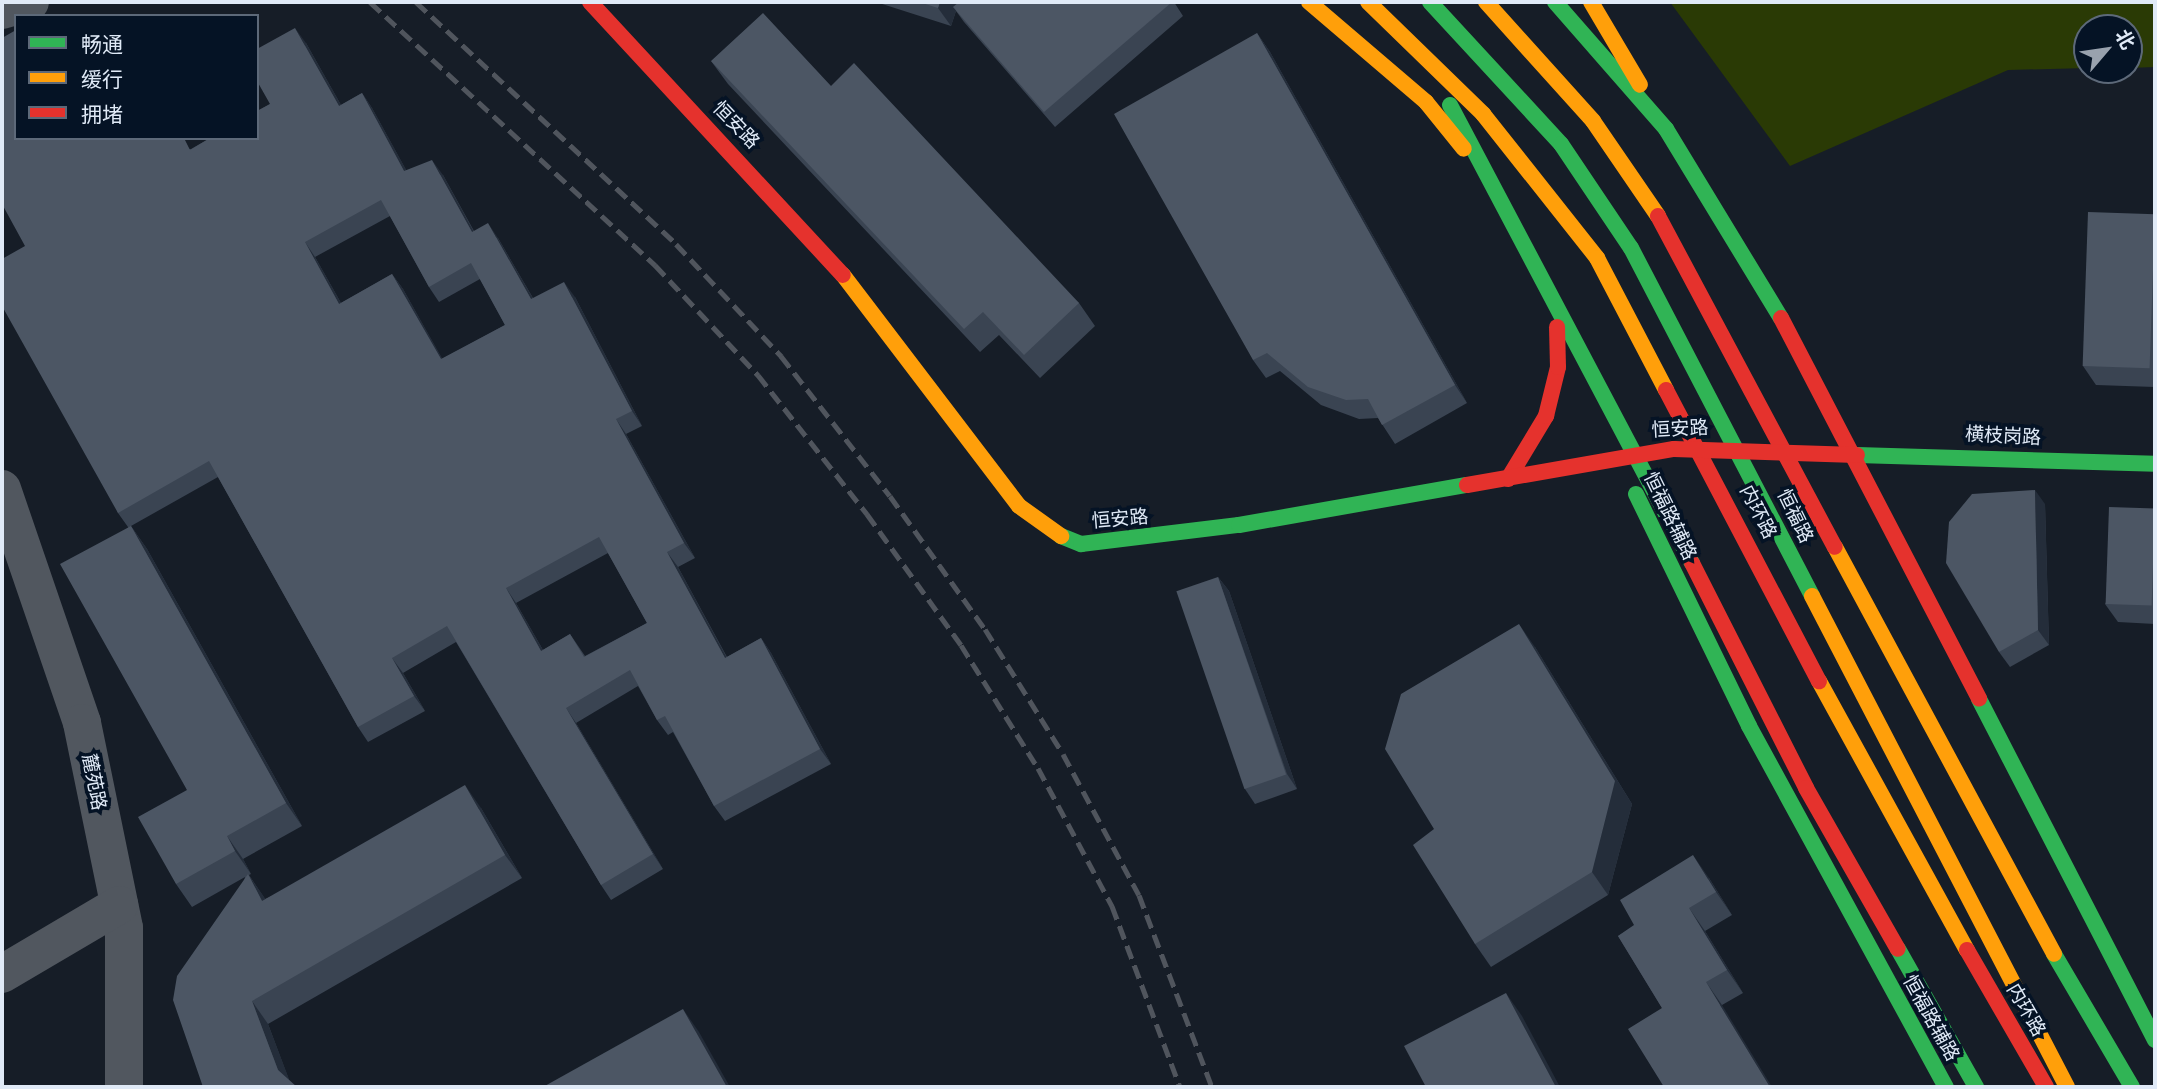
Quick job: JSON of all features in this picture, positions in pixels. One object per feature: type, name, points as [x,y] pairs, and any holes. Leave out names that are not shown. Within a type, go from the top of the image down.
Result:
[{"type":"main road","name":"恒安路","points":[[590,2],[828,255],[1019,506],[1054,534],[1081,544],[1129,542],[1508,479],[1617,455],[1739,448],[1850,451]]},
{"type":"main road","name":"恒福路辅路","points":[[1309,2],[1426,102],[1491,194],[1558,327],[1749,726],[1946,1087]]},
{"type":"main road","points":[[1366,2],[1438,88],[1488,164],[1805,788],[1976,1087]]},
{"type":"main road","name":"内环路","points":[[1366,2],[1483,114],[1597,258],[1885,807],[2046,1087]]},
{"type":"main road","name":"恒福路","points":[[1430,2],[1561,144],[1631,248],[1739,448],[2067,1087]]},
{"type":"main road","points":[[1486,2],[1593,121],[1683,253],[1994,852],[2132,1087]]},
{"type":"main road","points":[[1555,2],[1666,129]]},
{"type":"main road","points":[[1591,2],[1791,331],[1850,451],[2088,899],[2155,1015]]},
{"type":"main road","points":[[1508,479],[1546,416],[1558,367],[1558,327]]},
{"type":"main road","name":"横枝岗路","points":[[1850,451],[2155,464]]},
{"type":"main road","points":[[2088,899],[2155,1040]]},
{"type":"street","points":[[2,10],[30,2]]},
{"type":"street","points":[[1491,194],[1561,144]]},
{"type":"street","name":"麓苑路","points":[[2,489],[82,723],[119,905],[124,1087]]},
{"type":"street","points":[[2,974],[119,905]]},
{"type":"green space","points":[[1670,2],[2155,2],[2155,67],[2143,67],[2143,14],[2073,14],[2073,68],[2008,70],[1790,166]]},
{"type":"building","points":[[919,2],[940,2],[938,8]]},
{"type":"building","points":[[959,2],[1172,2],[1044,112],[953,7]]},
{"type":"building","points":[[763,13],[831,86],[854,63],[1079,303],[1024,355],[983,312],[964,329],[711,61]]},
{"type":"building","points":[[295,28],[339,106],[362,93],[404,171],[432,160],[472,232],[488,223],[531,299],[564,282],[632,411],[616,419],[684,543],[667,552],[725,658],[761,638],[820,749],[714,806],[665,716],[657,720],[630,670],[566,708],[653,854],[601,885],[447,626],[392,658],[414,696],[358,727],[209,461],[118,513],[2,306],[2,259],[25,246],[2,204],[2,38],[14,31],[14,140],[185,140],[190,150],[207,140],[259,140],[259,110],[270,104],[259,85],[259,48]],"holes":[[[381,200],[429,287],[471,263],[505,325],[441,359],[392,274],[339,304],[305,242]],[[599,537],[647,623],[584,657],[570,634],[541,651],[506,588]]]},
{"type":"building","points":[[1257,33],[1455,385],[1382,425],[1368,399],[1346,400],[1308,387],[1267,353],[1253,360],[1114,114]]},
{"type":"building","points":[[2088,212],[2155,214],[2150,368],[2083,366]]},
{"type":"building","points":[[2035,490],[2038,630],[1999,652],[1946,563],[1949,522],[1972,494]]},
{"type":"building","points":[[2109,507],[2155,509],[2152,606],[2106,604]]},
{"type":"building","points":[[131,526],[286,803],[227,836],[235,851],[176,884],[138,817],[187,790],[60,564]]},
{"type":"building","points":[[1218,577],[1286,775],[1244,789],[1176,591]]},
{"type":"building","points":[[1519,624],[1615,781],[1592,872],[1475,944],[1413,845],[1434,829],[1385,749],[1401,694]]},
{"type":"building","points":[[465,785],[505,855],[252,1001],[278,1070],[297,1087],[203,1087],[173,1000],[177,976],[248,874],[262,901]]},
{"type":"building","points":[[1693,855],[1716,892],[1689,908],[1727,970],[1706,982],[1770,1087],[1664,1087],[1628,1029],[1662,1008],[1618,936],[1634,925],[1620,900]]},
{"type":"building","points":[[1506,993],[1556,1087],[1426,1087],[1404,1046]]},
{"type":"building","points":[[683,1009],[727,1087],[543,1087]]},
{"type":"railway","points":[[370,2],[655,265],[758,375],[867,514],[961,645],[1038,768],[1112,906],[1180,1087]]},
{"type":"railway","points":[[416,2],[676,244],[781,356],[890,496],[985,629],[1063,754],[1139,895],[1212,1087]]},
{"type":"traffic: fast","points":[[1430,2],[1561,144],[1631,248],[1812,596]]},
{"type":"traffic: fast","points":[[1555,2],[1666,129],[1781,318]]},
{"type":"traffic: fast","points":[[1450,105],[1692,563]]},
{"type":"traffic: fast","points":[[1857,455],[2155,464]]},
{"type":"traffic: fast","points":[[1061,536],[1081,544],[1239,525],[1467,485]]},
{"type":"traffic: fast","points":[[1636,494],[1749,726],[1946,1087]]},
{"type":"traffic: fast","points":[[1979,699],[2155,1040]]},
{"type":"traffic: fast","points":[[1898,949],[1976,1087]]},
{"type":"traffic: fast","points":[[2054,954],[2132,1087]]},
{"type":"traffic: slow","points":[[1309,2],[1426,102],[1464,149]]},
{"type":"traffic: slow","points":[[1368,2],[1483,114],[1597,258],[1666,390]]},
{"type":"traffic: slow","points":[[1486,2],[1593,121],[1658,216]]},
{"type":"traffic: slow","points":[[1591,2],[1640,85]]},
{"type":"traffic: slow","points":[[843,275],[1019,506],[1061,536]]},
{"type":"traffic: slow","points":[[1835,547],[2054,954]]},
{"type":"traffic: slow","points":[[1812,596],[2067,1087]]},
{"type":"traffic: slow","points":[[1819,681],[1967,950]]},
{"type":"traffic: jam","points":[[590,2],[843,275]]},
{"type":"traffic: jam","points":[[1658,216],[1835,547]]},
{"type":"traffic: jam","points":[[1781,318],[1979,699]]},
{"type":"traffic: jam","points":[[1508,479],[1546,416],[1558,367],[1557,327]]},
{"type":"traffic: jam","points":[[1666,390],[1819,681]]},
{"type":"traffic: jam","points":[[1467,485],[1674,449],[1857,455]]},
{"type":"traffic: jam","points":[[1692,563],[1806,788],[1898,949]]},
{"type":"traffic: jam","points":[[1967,950],[2046,1087]]}]
